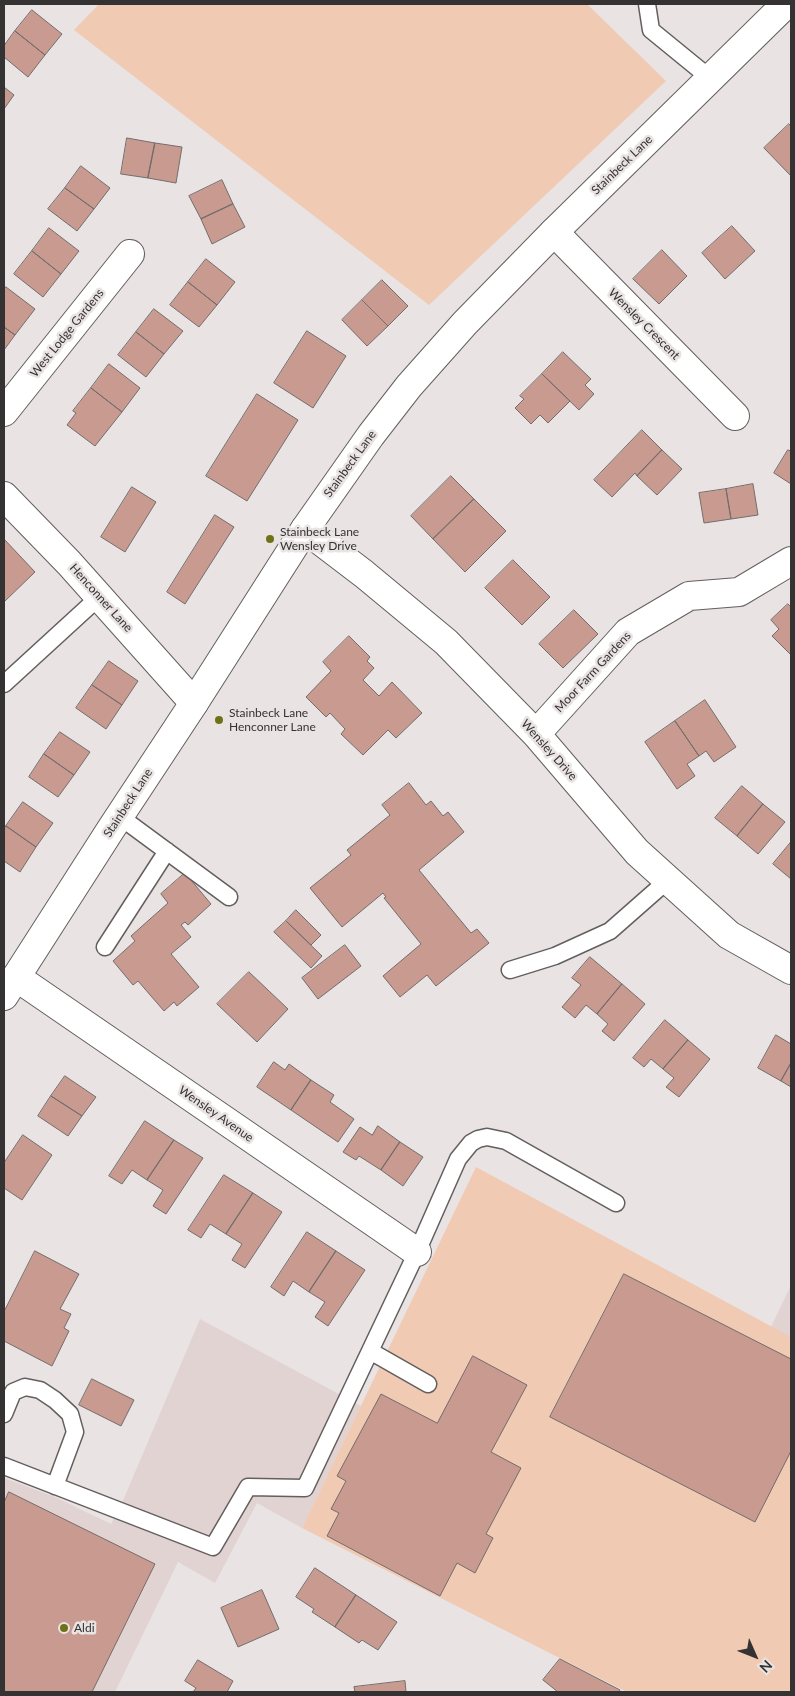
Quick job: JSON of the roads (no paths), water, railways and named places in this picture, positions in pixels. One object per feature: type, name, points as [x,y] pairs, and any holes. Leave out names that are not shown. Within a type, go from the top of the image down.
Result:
[{"type":"street","name":"Stainbeck Lane","points":[[10,986],[305,529],[371,435],[409,386],[465,323],[554,232],[711,80],[786,4]]},
{"type":"street","name":"Wensley Crescent","points":[[554,232],[735,416]]},
{"type":"street","name":"West Lodge Gardens","points":[[4,412],[130,254]]},
{"type":"street","name":"Henconner Lane","points":[[4,496],[69,563],[194,703]]},
{"type":"street","name":"Wensley Drive","points":[[305,529],[364,574],[446,642],[536,734],[637,852],[729,936],[791,970]]},
{"type":"street","name":"Moor Farm Gardens","points":[[536,734],[628,632],[689,596],[739,592],[791,561]]},
{"type":"street","name":"Wensley Avenue","points":[[10,986],[417,1252]]},
{"type":"lane","points":[[647,4],[651,30],[711,80]]},
{"type":"lane","points":[[4,684],[99,597]]},
{"type":"lane","points":[[119,816],[229,897]]},
{"type":"lane","points":[[105,947],[167,851]]},
{"type":"lane","points":[[510,970],[555,956],[610,931],[668,880]]},
{"type":"lane","points":[[4,1466],[213,1547],[248,1487],[305,1488],[417,1252],[458,1159],[472,1143],[487,1137],[506,1142],[616,1203]]},
{"type":"lane","points":[[370,1351],[428,1384]]},
{"type":"lane","points":[[4,1414],[13,1392],[25,1387],[40,1390],[55,1400],[70,1414],[75,1432],[55,1486]]},
{"type":"place","name":"Stainbeck Lane Wensley Drive","points":[[270,539]]},
{"type":"place","name":"Stainbeck Lane Henconner Lane","points":[[219,720]]},
{"type":"place","name":"Aldi","points":[[64,1628]]}]
